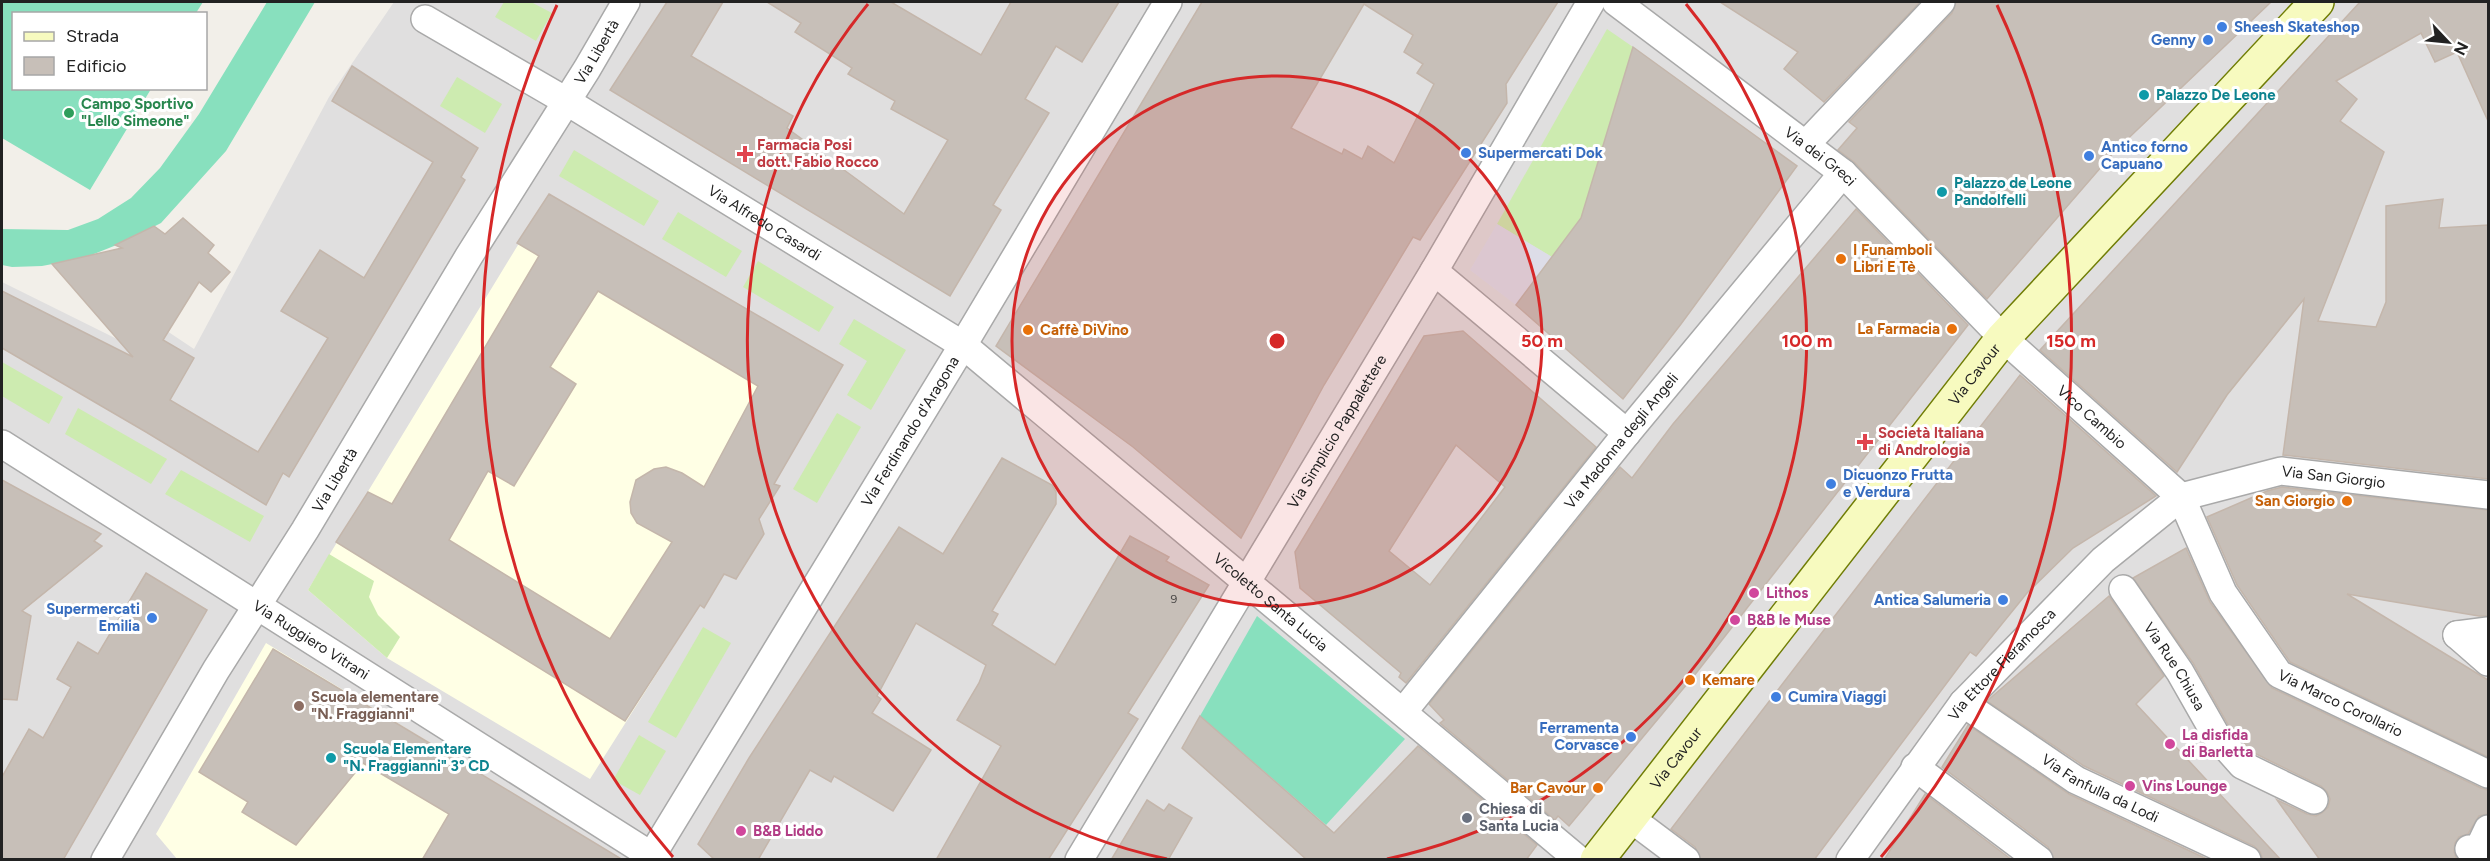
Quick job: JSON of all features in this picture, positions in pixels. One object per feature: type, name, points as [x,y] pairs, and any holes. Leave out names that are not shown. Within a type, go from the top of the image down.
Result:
[{"type":"street","name":"Via Libertà","points":[[105,860],[256,605],[305,530],[469,256],[626,2]]},
{"type":"street","name":"Via Ferdinando d'Aragona","points":[[653,858],[1168,2]]},
{"type":"street","name":"Via Simplicio Pappalettere","points":[[1079,860],[1434,271],[1591,2]]},
{"type":"street","name":"Via dei Greci","points":[[1616,2],[1843,173],[2003,338]]},
{"type":"street","points":[[1806,144],[1941,2]]},
{"type":"street","name":"Via Cavour","points":[[1597,860],[2003,338],[2315,2]]},
{"type":"street","name":"Via Libertà","points":[[425,19],[566,101]]},
{"type":"street","name":"Via Alfredo Casardi","points":[[566,101],[963,345]]},
{"type":"street","name":"Via Madonna degli Angeli","points":[[1403,712],[1627,433],[1843,173]]},
{"type":"street","points":[[1434,271],[1627,433]]},
{"type":"street","name":"Vico Cambio","points":[[2003,338],[2181,497]]},
{"type":"street","name":"Vicoletto Santa Lucia","points":[[963,345],[1579,860]]},
{"type":"street","name":"Via Ruggiero Vitrani","points":[[2,444],[653,858]]},
{"type":"street","name":"Via San Giorgio","points":[[2181,497],[2281,471],[2488,495]]},
{"type":"street","name":"Via Ettore Fieramosca","points":[[1850,860],[1915,767],[1963,704],[2103,560],[2181,497]]},
{"type":"street","name":"Via Marco Corollario","points":[[2181,497],[2223,593],[2279,674],[2488,774]]},
{"type":"street","name":"Via Rue Chiusa","points":[[2103,560],[2180,672],[2217,737],[2242,765],[2314,800]]},
{"type":"street","points":[[2488,631],[2457,635],[2488,662]]},
{"type":"street","name":"Via Fanfulla da Lodi","points":[[1963,704],[2076,780],[2247,860]]},
{"type":"street","points":[[1915,767],[2039,860]]},
{"type":"street","points":[[1630,818],[1686,860]]},
{"type":"street","points":[[2469,849],[2477,852],[2488,829]]},
{"type":"shaded area","points":[[394,2],[2488,2],[2488,859],[2,859],[2,282],[117,339],[146,317],[194,349],[329,97]]},
{"type":"shaded area","points":[[549,194],[843,365],[774,483],[780,486],[759,519],[764,534],[736,579],[724,574],[704,608],[700,605],[590,779],[387,658],[308,590]]},
{"type":"shaded area","points":[[1497,224],[1552,257],[1516,305],[1470,270]]},
{"type":"shaded area","name":"Scuola elementare \"N. Fraggianni\"","points":[[266,643],[621,859],[177,859],[156,834]]},
{"type":"green space","name":"Campo Sportivo \"Lello Simeone\"","points":[[2,2],[203,2],[197,12],[12,12],[12,90],[150,90],[90,190],[2,138]]},
{"type":"green space","points":[[267,2],[315,2],[226,151],[161,223],[124,242],[84,258],[42,266],[2,265],[2,229],[68,230],[98,219],[131,198],[160,168],[199,114]]},
{"type":"green space","points":[[504,2],[531,2],[552,13],[536,41],[495,17]]},
{"type":"green space","points":[[1607,29],[1633,47],[1581,218],[1552,257],[1497,224]]},
{"type":"green space","points":[[457,77],[502,104],[485,133],[440,106]]},
{"type":"green space","points":[[574,150],[659,201],[644,226],[559,176]]},
{"type":"green space","points":[[678,212],[742,251],[726,277],[662,239]]},
{"type":"green space","points":[[758,261],[834,307],[819,332],[743,287]]},
{"type":"green space","points":[[854,319],[906,350],[871,410],[847,395],[867,361],[839,344]]},
{"type":"green space","points":[[2,362],[63,397],[49,424],[2,396]]},
{"type":"green space","points":[[78,408],[167,459],[151,484],[65,434]]},
{"type":"green space","points":[[837,413],[861,427],[817,503],[793,489]]},
{"type":"green space","points":[[181,470],[264,516],[250,542],[165,494]]},
{"type":"green space","points":[[329,554],[374,581],[369,597],[378,615],[400,637],[387,658],[308,590]]},
{"type":"green space","points":[[1257,616],[1405,739],[1326,825],[1200,716]]},
{"type":"green space","points":[[703,627],[731,643],[676,738],[648,722]]},
{"type":"green space","points":[[639,735],[666,751],[640,795],[613,780]]},
{"type":"building","points":[[667,2],[723,2],[691,56],[793,116],[787,128],[904,214],[948,140],[891,109],[895,101],[848,74],[852,68],[795,32],[801,23],[767,2],[891,2],[981,55],[1011,2],[1119,2],[1082,62],[1056,46],[1025,99],[1049,113],[993,205],[1001,210],[950,296],[610,90]]},
{"type":"building","points":[[1202,2],[1558,2],[1506,84],[1507,103],[1420,240],[1413,237],[1324,385],[1241,538],[1133,447],[996,346]],"holes":[[[1364,4],[1413,35],[1404,52],[1423,64],[1417,73],[1434,84],[1394,163],[1368,146],[1362,159],[1344,149],[1342,154],[1291,128]]]},
{"type":"building","points":[[1720,2],[1920,2],[1824,102],[1784,69],[1798,52]]},
{"type":"building","points":[[1956,2],[2271,2],[2115,151],[1987,299],[1854,162],[1838,150],[1857,128],[1849,122],[1952,13]]},
{"type":"building","points":[[2360,2],[2488,2],[2488,121],[2457,52],[2435,62],[2421,33],[2336,81],[2357,99],[2340,121],[2384,152],[2318,321],[2376,327],[2386,302],[2386,206],[2443,199],[2439,228],[2488,225],[2488,479],[2283,455],[2304,299],[2227,395],[2177,472],[2040,350]]},
{"type":"building","points":[[1633,47],[1797,166],[1623,399],[1516,305],[1581,218]]},
{"type":"building","points":[[352,66],[478,148],[461,177],[465,180],[289,477],[283,473],[266,505],[2,348],[2,291],[133,357],[52,264],[122,248],[115,245],[154,226],[165,234],[183,218],[214,245],[208,253],[230,272],[211,292],[199,282],[163,340],[194,358],[170,400],[258,452],[328,338],[281,311],[320,250],[364,278],[433,162],[332,101]]},
{"type":"building","points":[[549,194],[843,365],[774,484],[780,486],[759,519],[764,534],[736,579],[724,574],[704,608],[700,605],[625,721],[336,542],[368,492],[392,504],[539,256],[517,243]],"holes":[[[598,291],[758,386],[704,487],[682,473],[666,467],[654,469],[636,480],[630,502],[631,513],[637,523],[672,542],[610,639],[449,540],[488,471],[514,486],[576,384],[550,367]]]},
{"type":"building","points":[[1856,209],[1968,325],[1697,672],[1569,826],[1558,816],[1555,820],[1440,723],[1444,720],[1429,704],[1620,467],[1632,478],[1673,424]]},
{"type":"building","points":[[1463,331],[1596,447],[1406,683],[1399,677],[1401,673],[1300,588],[1295,552],[1424,336]],"holes":[[[1456,445],[1505,487],[1430,585],[1389,551]]]},
{"type":"building","points":[[2020,375],[2156,496],[2073,548],[2027,593],[1976,656],[1970,652],[1814,860],[1701,860],[1695,847],[1671,829]]},
{"type":"building","points":[[1002,458],[1052,485],[1056,492],[1056,504],[992,611],[998,614],[992,625],[1055,665],[1130,536],[1169,557],[1166,561],[1209,585],[1128,713],[1138,719],[1048,860],[936,860],[1001,746],[957,720],[979,683],[986,665],[916,623],[877,696],[881,699],[872,713],[931,750],[893,811],[834,776],[831,782],[810,770],[758,860],[715,860],[698,844],[749,758],[899,527],[943,554]]},
{"type":"building","points":[[2,480],[101,534],[94,541],[102,546],[22,611],[31,616],[17,700],[2,699]]},
{"type":"building","points":[[2282,487],[2488,510],[2488,616],[2347,594],[2488,680],[2488,757],[2290,662],[2237,585],[2207,517],[2267,491]]},
{"type":"building","points":[[2186,548],[2210,602],[2272,688],[2488,790],[2488,814],[2479,816],[2468,834],[2459,837],[2455,843],[2454,852],[2457,860],[2320,860],[2277,800],[2316,816],[2328,807],[2330,799],[2327,792],[2321,786],[2252,752],[2230,728],[2193,663],[2133,578]]},
{"type":"building","points":[[146,573],[207,610],[63,860],[2,860],[2,777],[29,729],[43,738],[71,687],[57,679],[78,642],[98,654]]},
{"type":"building","points":[[2109,596],[2164,676],[2136,704],[2281,860],[2263,860],[2260,852],[2254,846],[2084,766],[1987,701]]},
{"type":"building","name":"Scuola elementare \"N. Fraggianni\"","points":[[273,649],[623,860],[422,860],[449,814],[363,763],[296,845],[242,812],[248,802],[199,772]]},
{"type":"building","points":[[1200,716],[1334,833],[1418,746],[1537,845],[1526,860],[1307,860],[1182,748]]},
{"type":"building","points":[[1968,725],[2069,794],[2209,860],[2054,860],[2048,847],[1942,767]]},
{"type":"building","points":[[1925,794],[2012,860],[1884,860]]},
{"type":"building","points":[[1147,800],[1164,811],[1169,804],[1192,818],[1168,860],[1111,860]]},
{"type":"place","name":"Sheesh Skateshop","points":[[2222,27]]},
{"type":"place","name":"Genny","points":[[2208,40]]},
{"type":"place","name":"Palazzo De Leone","points":[[2144,95]]},
{"type":"place","name":"Campo Sportivo \"Lello Simeone\"","points":[[69,113]]},
{"type":"place","name":"Supermercati Dok","points":[[1466,153]]},
{"type":"place","name":"Farmacia Posi dott. Fabio Rocco","points":[[745,154]]},
{"type":"place","name":"Antico forno Capuano","points":[[2089,156]]},
{"type":"place","name":"Palazzo de Leone Pandolfelli","points":[[1942,192]]},
{"type":"place","name":"I Funamboli Libri E Tè","points":[[1841,259]]},
{"type":"place","name":"La Farmacia","points":[[1952,329]]},
{"type":"place","name":"Caffè DiVino","points":[[1028,330]]},
{"type":"place","name":"Società Italiana di Andrologia","points":[[1865,442]]},
{"type":"place","name":"Dicuonzo Frutta e Verdura","points":[[1831,484]]},
{"type":"place","name":"San Giorgio","points":[[2347,501]]},
{"type":"place","name":"Lithos","points":[[1754,593]]},
{"type":"place","name":"Antica Salumeria","points":[[2003,600]]},
{"type":"place","name":"Supermercati Emilia","points":[[152,618]]},
{"type":"place","name":"B&B le Muse","points":[[1735,620]]},
{"type":"place","name":"Kemare","points":[[1690,680]]},
{"type":"place","name":"Cumira Viaggi","points":[[1776,697]]},
{"type":"place","name":"Scuola elementare \"N. Fraggianni\"","points":[[299,706]]},
{"type":"place","name":"Ferramenta Corvasce","points":[[1631,737]]},
{"type":"place","name":"La disfida di Barletta","points":[[2170,744]]},
{"type":"place","name":"Scuola Elementare \"N. Fraggianni\" 3° CD","points":[[331,758]]},
{"type":"place","name":"Vins Lounge","points":[[2130,786]]},
{"type":"place","name":"Bar Cavour","points":[[1598,788]]},
{"type":"place","name":"Chiesa di Santa Lucia","points":[[1467,818]]},
{"type":"place","name":"B&B Liddo","points":[[741,831]]}]
